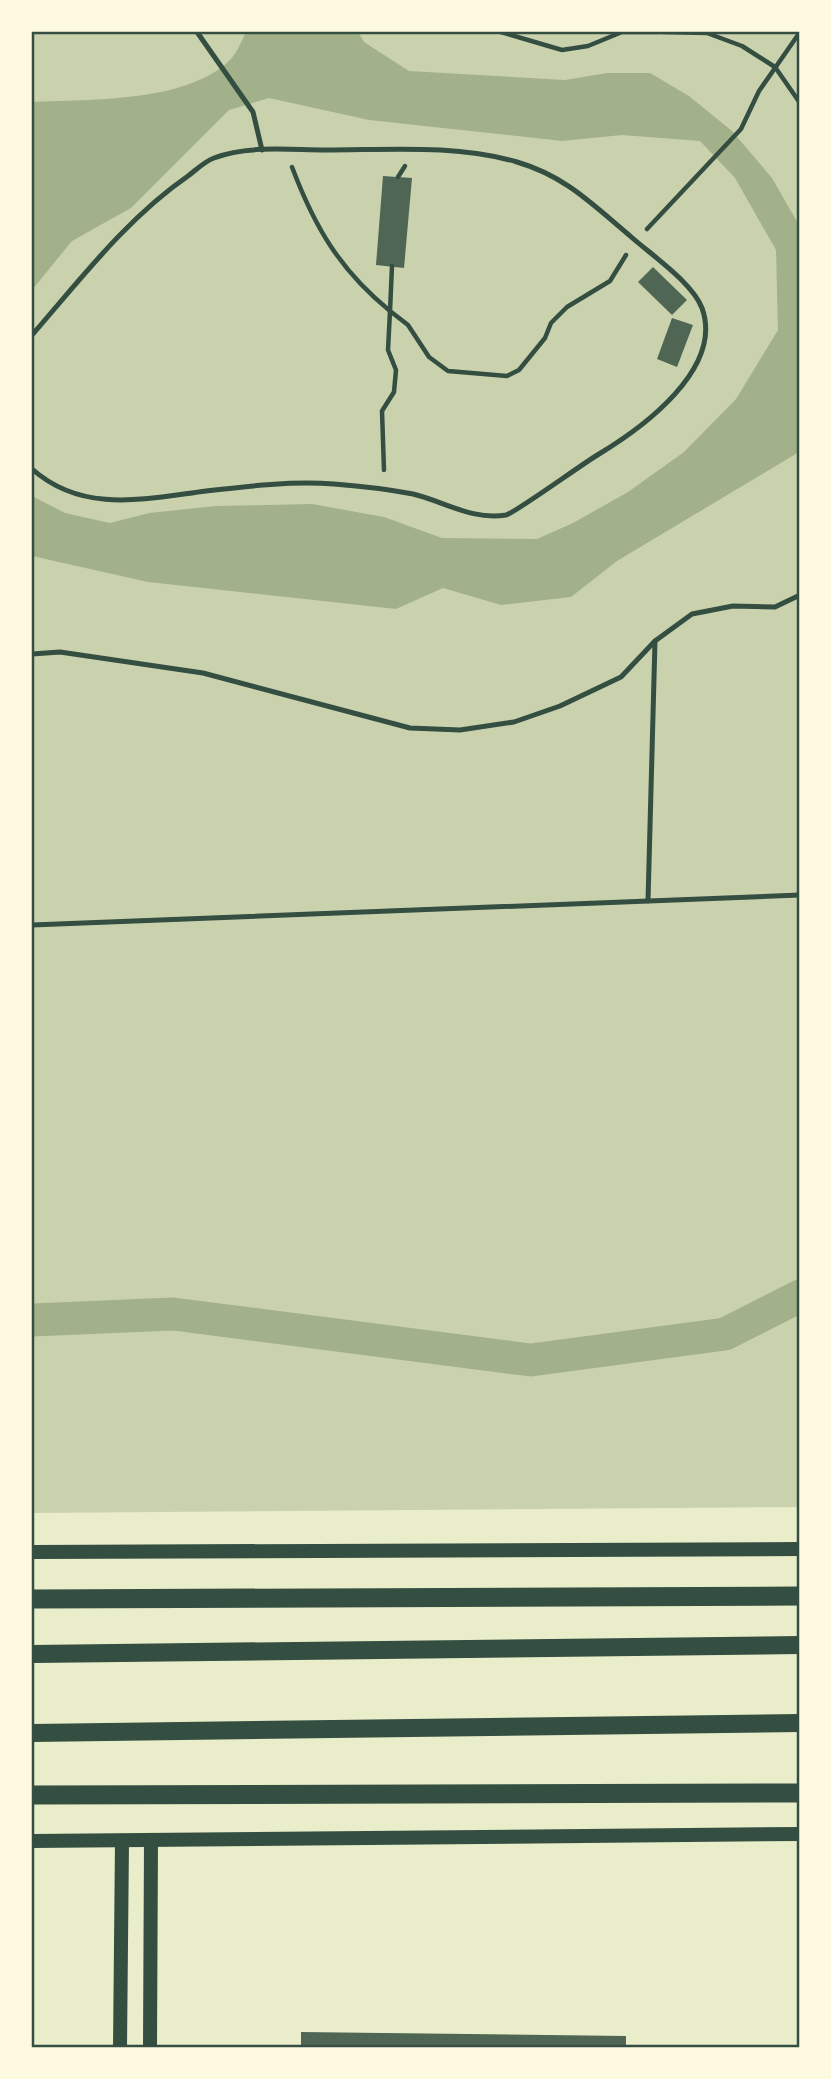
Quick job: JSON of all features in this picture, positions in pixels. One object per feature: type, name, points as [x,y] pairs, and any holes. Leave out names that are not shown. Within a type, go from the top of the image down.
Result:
[{"type":"highway","points":[[32,1599],[800,1595]]},
{"type":"highway","points":[[32,1795],[800,1793]]},
{"type":"main road","points":[[32,1552],[800,1549]]},
{"type":"main road","points":[[32,1654],[800,1644]]},
{"type":"main road","points":[[32,1734],[800,1723]]},
{"type":"main road","points":[[32,1841],[800,1834]]},
{"type":"main road","points":[[120,2048],[122,1840]]},
{"type":"main road","points":[[150,2048],[151,1840]]},
{"type":"lane","points":[[197,32],[253,112],[262,150]]},
{"type":"lane","points":[[32,335],[113,242],[169,188],[213,158],[262,150],[443,151],[516,161],[571,184],[676,275],[701,306],[705,330],[697,362],[675,398],[630,436],[565,474],[512,514],[499,516],[461,511],[417,495],[312,483],[266,484],[144,501],[100,501],[67,493],[32,469]]},
{"type":"lane","points":[[32,654],[60,652],[203,673],[410,728],[460,730],[514,722],[573,700],[621,677],[654,640],[692,614],[733,606],[775,607],[800,595]]},
{"type":"lane","points":[[648,901],[654,640]]},
{"type":"lane","points":[[32,925],[800,895]]},
{"type":"path","points":[[501,32],[562,50],[588,46],[622,33],[707,33],[742,46],[775,67],[800,103]]},
{"type":"path","points":[[286,150],[303,197],[327,244],[364,289],[408,325],[429,357],[449,371],[507,376],[519,370],[545,338],[551,323],[567,307],[610,281],[636,241],[741,129],[775,67],[800,32]]},
{"type":"path","points":[[388,490],[383,464],[382,411],[394,392],[396,370],[388,350],[392,266]]},
{"type":"shaded area","points":[[32,32],[799,32],[799,1507],[32,1513]]},
{"type":"shaded area","points":[[246,32],[358,32],[364,42],[409,71],[565,80],[607,73],[650,73],[689,96],[732,131],[772,178],[799,225],[799,452],[617,561],[571,597],[501,605],[443,588],[396,609],[148,582],[32,556],[32,496],[65,513],[110,523],[149,513],[216,506],[312,504],[384,517],[442,538],[537,539],[573,523],[628,492],[684,452],[736,399],[778,330],[776,250],[735,178],[700,141],[622,135],[562,141],[369,120],[269,98],[229,110],[131,208],[72,241],[32,290],[32,102],[136,96],[189,84],[211,74],[230,60]]},
{"type":"building","points":[[383,176],[412,178],[404,268],[376,265]]},
{"type":"building","points":[[653,267],[687,300],[672,315],[638,282]]},
{"type":"building","points":[[672,318],[693,325],[677,367],[657,359]]},
{"type":"building","points":[[301,2032],[626,2036],[626,2048],[301,2048]]},
{"type":"waterway","points":[[32,1320],[173,1314],[531,1360],[725,1334],[800,1296]]}]
